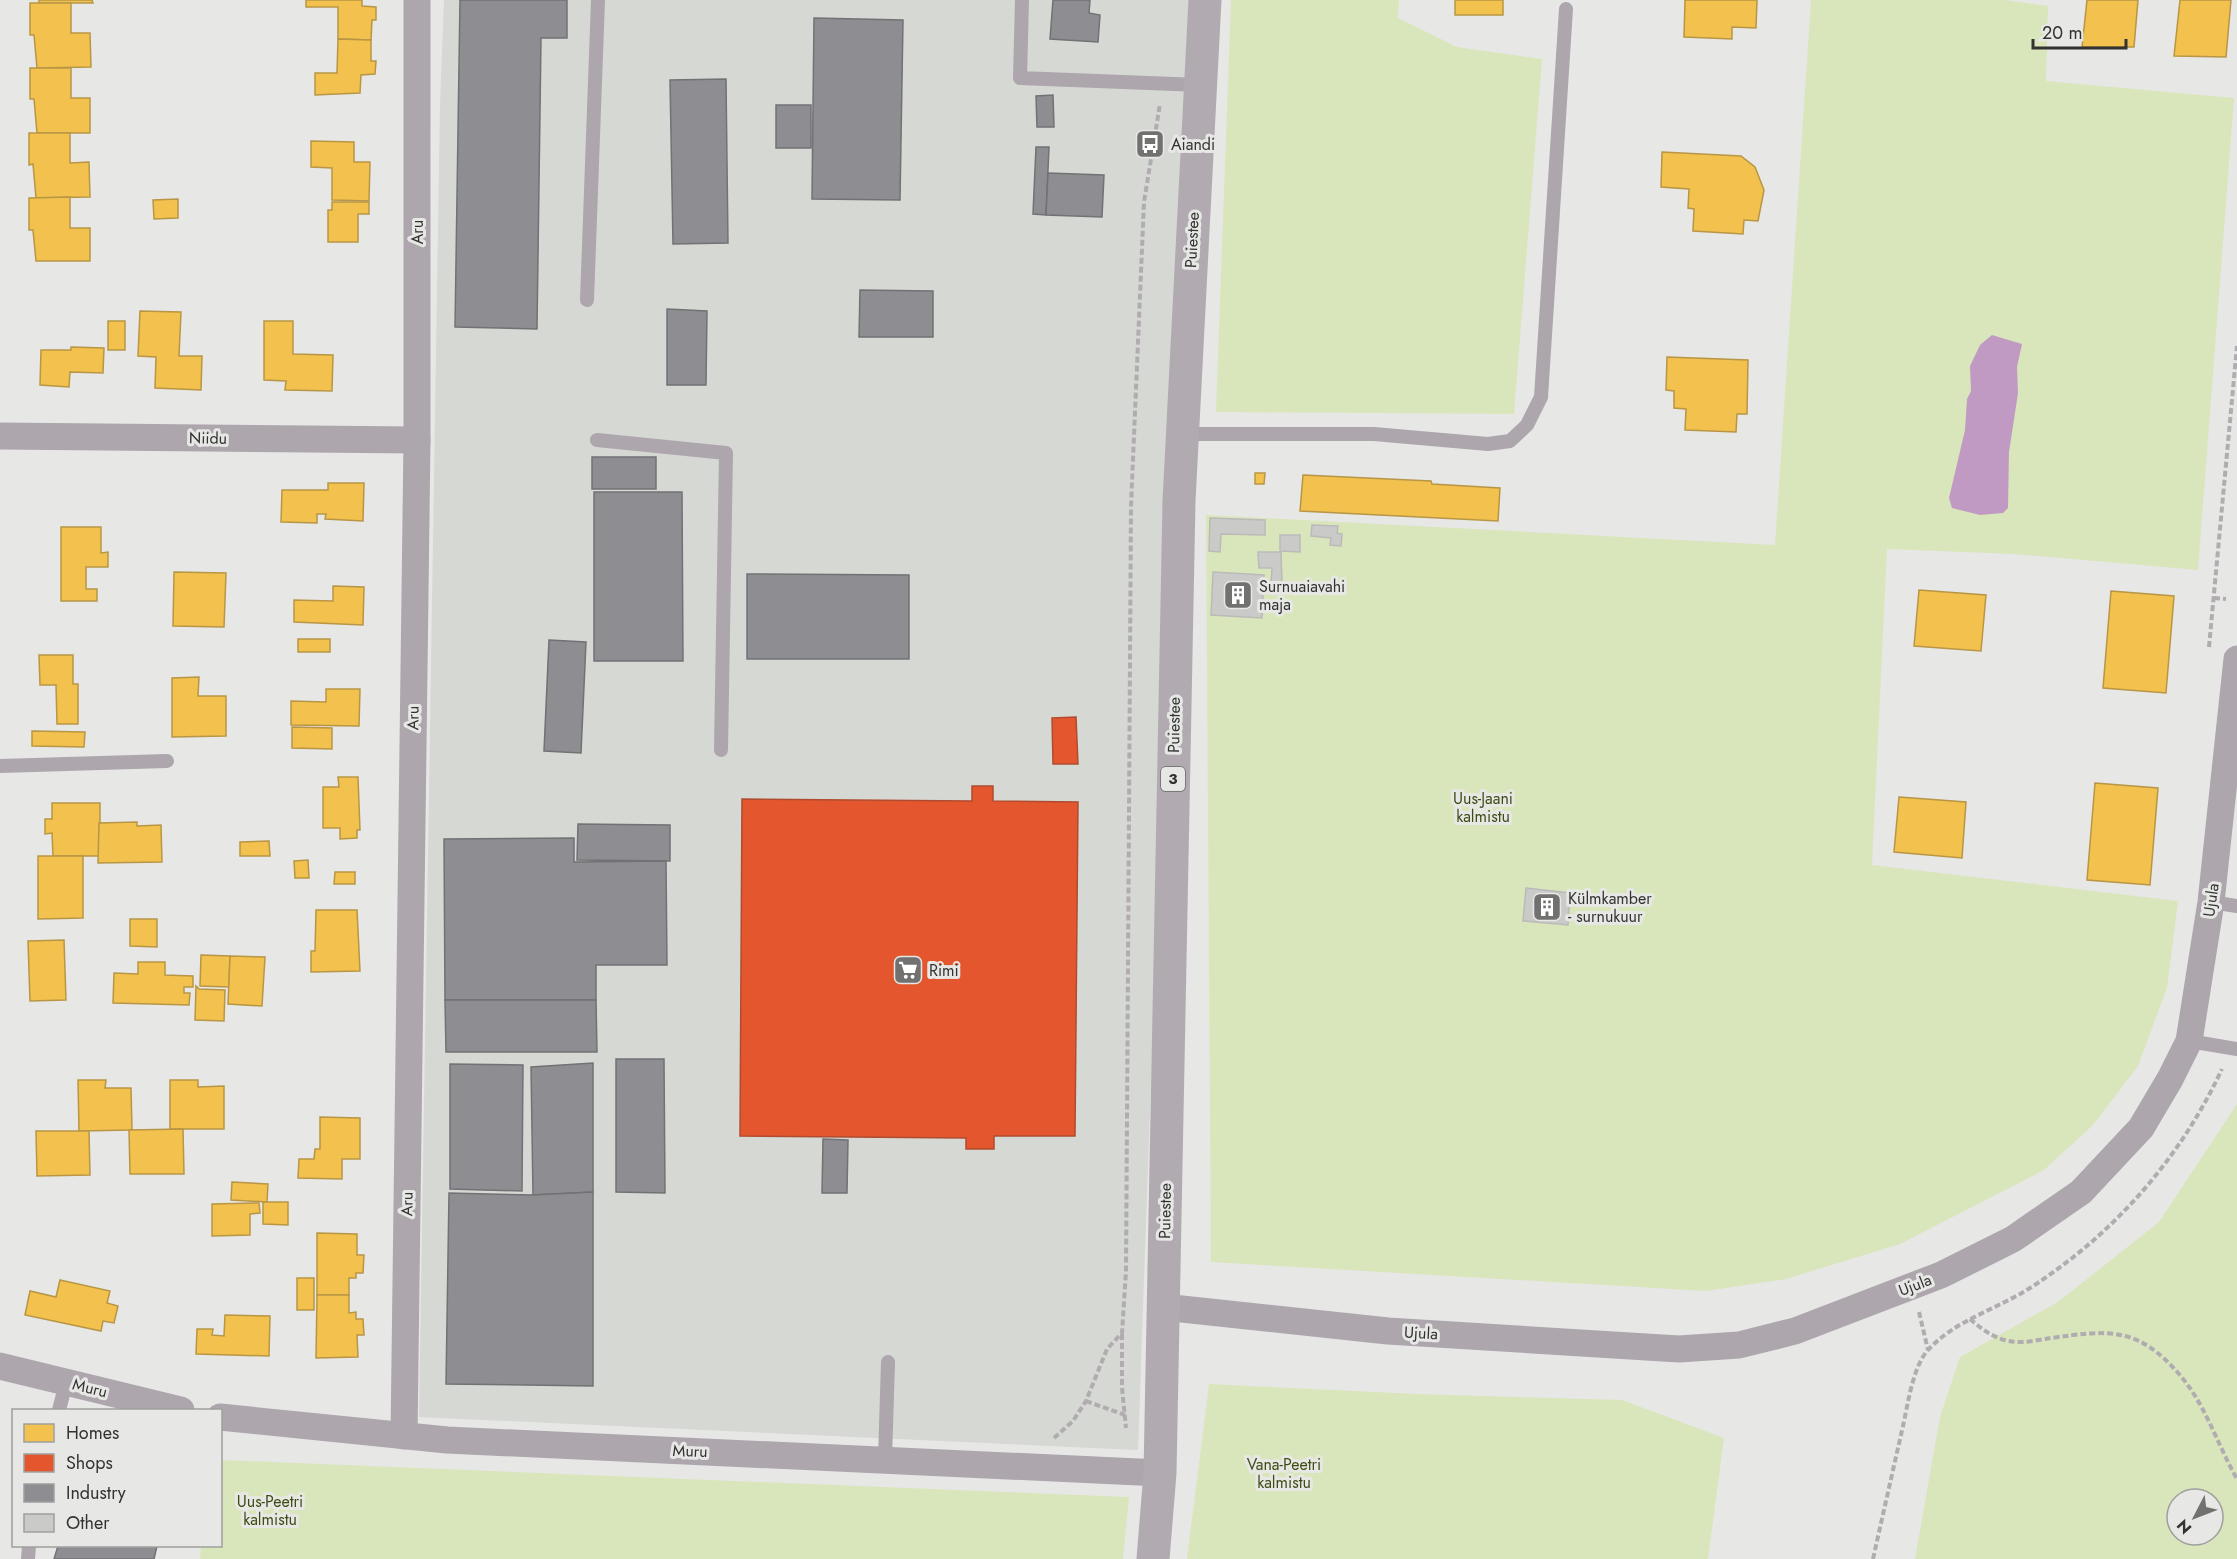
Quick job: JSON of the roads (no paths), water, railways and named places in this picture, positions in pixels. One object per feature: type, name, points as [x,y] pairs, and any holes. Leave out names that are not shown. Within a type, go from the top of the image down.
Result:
[{"type":"highway","name":"Puiestee","points":[[1153,1559],[1147,1472],[1163,1307],[1182,434],[1205,0]]},
{"type":"street","name":"Aru","points":[[404,1436],[417,440],[417,0]]},
{"type":"street","name":"Niidu","points":[[0,436],[417,440]]},
{"type":"street","name":"Ujula","points":[[1163,1307],[1388,1331],[1679,1349],[1739,1345],[1795,1331],[1908,1288],[1941,1275],[2013,1239],[2081,1192],[2141,1128],[2189,1041],[2224,904],[2237,659]]},
{"type":"street","name":"Muru","points":[[0,1366],[143,1406],[172,1409]]},
{"type":"street","name":"Muru","points":[[222,1417],[447,1440],[1147,1472]]},
{"type":"lane","points":[[587,300],[598,0]]},
{"type":"lane","points":[[1022,0],[1020,78],[1200,85]]},
{"type":"lane","points":[[1182,434],[1374,434],[1488,444],[1510,441],[1527,425],[1541,397],[1566,9]]},
{"type":"lane","points":[[597,440],[726,453],[721,750]]},
{"type":"lane","points":[[0,766],[167,761]]},
{"type":"lane","points":[[2189,1041],[2234,1048]]},
{"type":"lane","points":[[885,1459],[888,1362]]},
{"type":"lane","points":[[59,1409],[66,1383]]},
{"type":"place","name":"Aiandi","points":[[1150,144]]},
{"type":"place","name":"Surnuaiavahi maja","points":[[1238,595]]},
{"type":"place","name":"Külmkamber - surnukuur","points":[[1547,907]]},
{"type":"place","name":"Rimi","points":[[908,970]]},
{"type":"park label","name":"Uus-Jaani kalmistu","points":[[1483,807]]},
{"type":"park label","name":"Vana-Peetri kalmistu","points":[[1284,1473]]},
{"type":"park label","name":"Uus-Peetri kalmistu","points":[[270,1510]]}]
